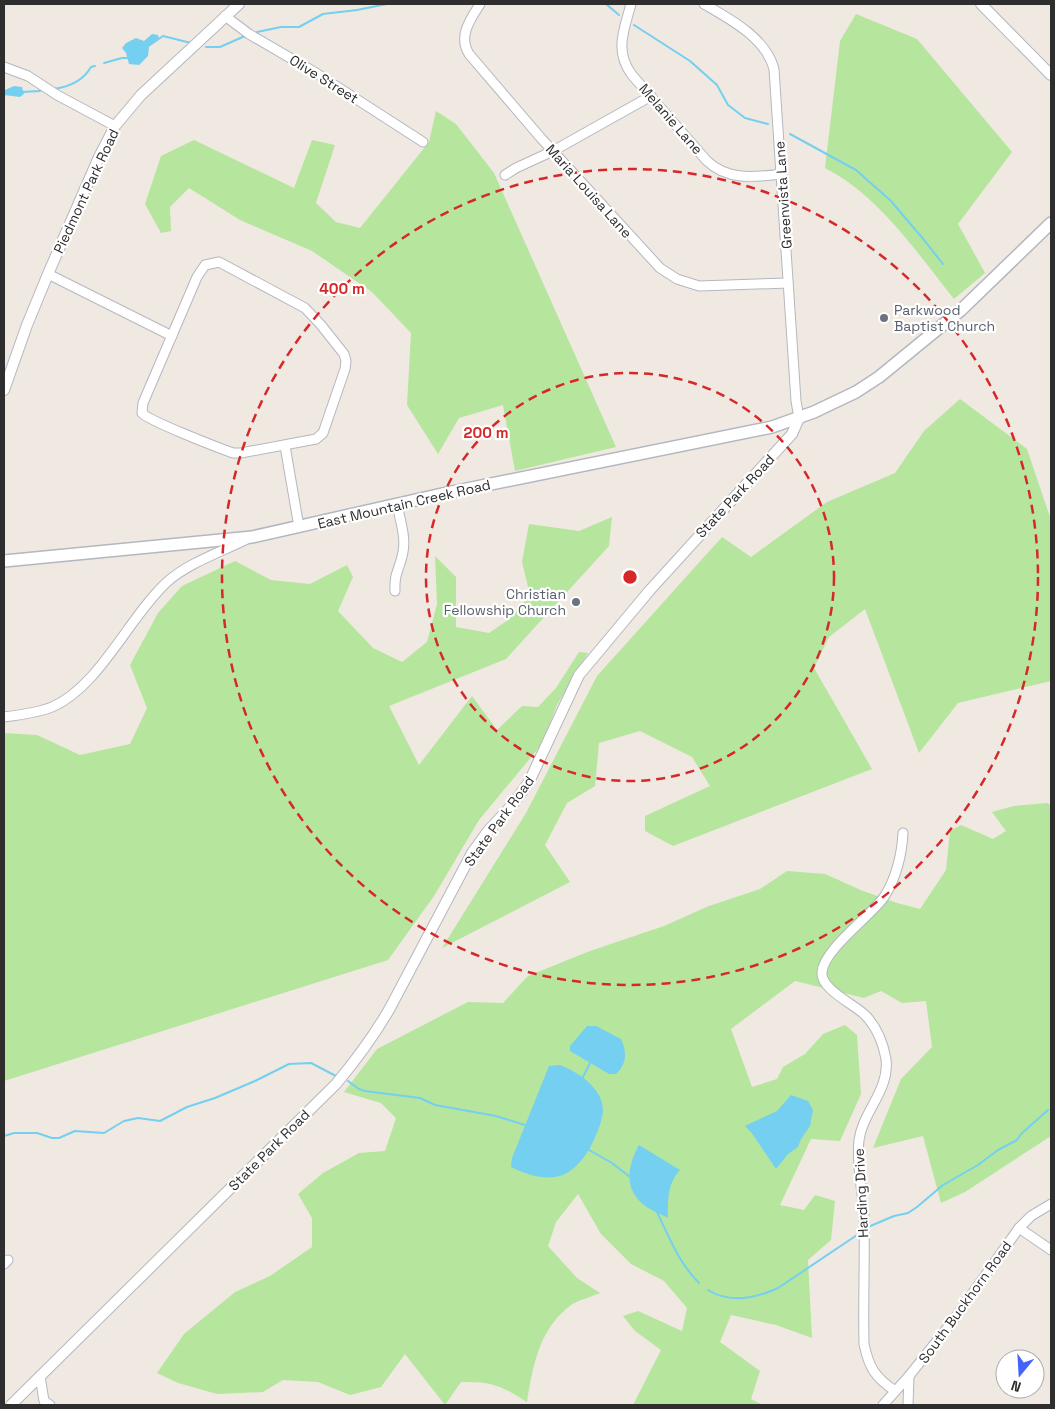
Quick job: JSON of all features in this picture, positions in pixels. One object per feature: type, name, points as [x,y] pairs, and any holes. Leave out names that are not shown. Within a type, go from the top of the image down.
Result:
[{"type":"main road","points":[[799,418],[856,392],[902,360],[961,310],[1051,223]]},
{"type":"main road","name":"East Mountain Creek Road","points":[[4,561],[252,537],[397,504],[772,427],[799,418]]},
{"type":"street","name":"Piedmont Park Road","points":[[4,390],[7,370],[99,157],[115,126],[141,95],[239,4]]},
{"type":"street","name":"Maria Louisa Lane","points":[[480,4],[465,30],[464,43],[467,51],[553,151],[652,260],[670,276],[707,287],[788,283]]},
{"type":"street","name":"Melanie Lane","points":[[631,4],[622,36],[622,56],[628,69],[707,161],[719,171],[737,176],[782,174]]},
{"type":"street","name":"Greenvista Lane","points":[[704,4],[748,34],[764,48],[770,57],[774,69],[796,401],[799,418]]},
{"type":"street","points":[[981,4],[1051,76]]},
{"type":"street","name":"Olive Street","points":[[225,16],[249,34],[316,73],[423,142]]},
{"type":"street","points":[[4,67],[28,76],[57,95],[115,126]]},
{"type":"street","points":[[505,174],[553,151],[651,96]]},
{"type":"street","points":[[211,262],[222,263],[296,302],[310,312],[344,354],[346,365],[321,435],[312,441],[233,453],[144,415],[142,410],[143,403],[172,336],[197,277],[203,267],[211,262]]},
{"type":"street","points":[[48,274],[172,336]]},
{"type":"street","name":"State Park Road","points":[[11,1405],[331,1089],[354,1063],[390,1008],[472,853],[488,831],[517,800],[530,782],[579,675],[672,565],[792,434],[799,418]]},
{"type":"street","points":[[285,446],[299,527]]},
{"type":"street","points":[[395,591],[394,578],[403,553],[404,540],[397,504]]},
{"type":"street","points":[[4,717],[40,711],[52,707],[74,694],[93,675],[148,603],[169,580],[191,566],[252,537]]},
{"type":"street","name":"Harding Drive","points":[[895,1391],[873,1372],[867,1360],[864,1344],[864,1215],[859,1139],[864,1122],[884,1083],[886,1061],[881,1040],[872,1023],[859,1010],[826,986],[822,980],[822,971],[828,957],[877,906],[887,891],[897,868],[903,843],[903,833]]},
{"type":"street","name":"South Buckhorn Road","points":[[883,1405],[952,1322],[1019,1228],[1032,1216],[1051,1204]]},
{"type":"street","points":[[1019,1228],[1051,1250]]},
{"type":"street","points":[[40,1376],[44,1401],[50,1405]]},
{"type":"street","points":[[908,1405],[909,1376]]},
{"type":"green space","points":[[856,14],[917,39],[1012,152],[958,224],[985,273],[954,299],[905,237],[878,207],[848,182],[825,168],[840,41]]},
{"type":"green space","points":[[436,111],[456,124],[494,173],[616,447],[515,471],[503,405],[459,418],[438,454],[407,405],[411,333],[372,292],[312,251],[240,220],[189,188],[170,207],[171,231],[161,233],[145,204],[161,156],[194,140],[294,188],[312,140],[335,145],[316,203],[336,222],[360,228],[429,142]]},
{"type":"green space","points":[[960,399],[1027,449],[1051,520],[1051,681],[958,703],[919,753],[865,609],[829,637],[814,668],[872,769],[673,846],[645,831],[645,816],[710,786],[692,757],[640,731],[599,743],[595,786],[567,803],[545,845],[570,882],[442,948],[526,813],[597,676],[722,537],[751,557],[827,502],[895,473],[924,431]]},
{"type":"green space","points":[[612,517],[609,546],[506,659],[389,706],[419,765],[472,696],[497,730],[522,706],[538,707],[556,688],[579,652],[588,653],[557,705],[542,744],[479,820],[434,896],[388,960],[4,1081],[4,733],[37,735],[80,755],[130,744],[147,708],[130,665],[158,613],[182,586],[235,561],[271,580],[310,584],[347,565],[353,577],[338,611],[373,648],[402,662],[427,642],[437,604],[435,556],[456,577],[456,627],[489,633],[508,620],[530,595],[522,562],[529,524],[579,531]]},
{"type":"green space","points":[[1047,803],[1051,805],[1051,1136],[965,1192],[941,1203],[923,1136],[873,1148],[901,1079],[932,1047],[926,1001],[902,1003],[881,991],[864,998],[795,981],[731,1029],[752,1087],[777,1079],[783,1067],[805,1054],[823,1034],[845,1025],[857,1035],[861,1094],[840,1141],[811,1139],[780,1205],[804,1210],[815,1195],[835,1201],[831,1240],[808,1260],[812,1338],[776,1325],[731,1315],[720,1342],[760,1371],[751,1399],[763,1405],[633,1405],[661,1350],[635,1331],[623,1316],[638,1311],[682,1331],[687,1308],[664,1281],[631,1264],[601,1234],[578,1194],[556,1222],[548,1246],[577,1278],[600,1293],[571,1305],[551,1325],[535,1361],[527,1402],[511,1392],[496,1386],[481,1382],[461,1382],[445,1405],[405,1354],[381,1387],[350,1395],[318,1382],[283,1380],[263,1392],[217,1394],[178,1383],[157,1373],[184,1334],[235,1292],[270,1276],[312,1247],[312,1218],[298,1194],[323,1173],[359,1153],[385,1151],[396,1118],[381,1103],[344,1092],[377,1049],[468,1002],[503,1003],[528,976],[590,951],[664,926],[709,906],[760,889],[787,871],[825,874],[863,891],[920,909],[946,870],[950,831],[961,825],[993,839],[1006,831],[992,812],[1014,806]]},
{"type":"water","points":[[152,34],[158,35],[159,38],[149,47],[148,56],[139,65],[129,64],[126,53],[122,48],[126,43],[136,38],[144,41]]},
{"type":"water","points":[[14,86],[22,87],[24,94],[20,97],[4,95],[5,90]]},
{"type":"water","points":[[587,1026],[596,1026],[621,1039],[625,1058],[616,1074],[609,1074],[570,1051],[570,1046]]},
{"type":"water","points":[[560,1065],[582,1077],[594,1088],[602,1103],[602,1119],[590,1149],[572,1169],[557,1177],[530,1175],[511,1167],[512,1158],[549,1066]]},
{"type":"water","points":[[791,1095],[808,1101],[813,1110],[810,1126],[798,1147],[788,1154],[776,1169],[745,1126],[777,1111]]},
{"type":"water","points":[[639,1145],[680,1170],[670,1187],[668,1218],[651,1210],[633,1192],[630,1172],[633,1158]]},
{"type":"waterway","points":[[257,32],[281,27],[299,27],[323,14],[387,4]]},
{"type":"waterway","points":[[606,4],[619,15]]},
{"type":"waterway","points":[[634,25],[690,61],[717,85],[728,105],[745,118],[768,124]]},
{"type":"waterway","points":[[150,45],[163,36],[191,43]]},
{"type":"waterway","points":[[206,47],[220,47],[245,36]]},
{"type":"waterway","points":[[104,63],[129,58]]},
{"type":"waterway","points":[[53,89],[65,87],[75,82],[84,76],[91,67],[95,66]]},
{"type":"waterway","points":[[22,92],[40,91]]},
{"type":"waterway","points":[[790,134],[856,170],[891,201],[943,264]]},
{"type":"waterway","points":[[4,1136],[14,1133],[37,1133],[52,1138],[59,1138],[75,1131],[104,1133],[124,1121],[138,1118],[160,1121],[187,1107],[215,1098],[289,1064],[311,1063],[336,1076]]},
{"type":"waterway","points":[[583,1077],[590,1063]]},
{"type":"waterway","points":[[348,1081],[365,1091],[420,1098],[435,1105],[496,1116],[525,1125]]},
{"type":"waterway","points":[[868,1227],[894,1216],[908,1213],[943,1185],[1017,1140],[1021,1134],[1048,1110]]},
{"type":"waterway","points":[[589,1150],[612,1163],[630,1177]]},
{"type":"waterway","points":[[657,1212],[680,1258],[699,1283]]},
{"type":"waterway","points":[[708,1290],[725,1297],[734,1298],[752,1297],[770,1292],[860,1233]]},
{"type":"place","name":"Parkwood Baptist Church","points":[[884,318]]},
{"type":"place","name":"Christian Fellowship Church","points":[[576,602]]}]
